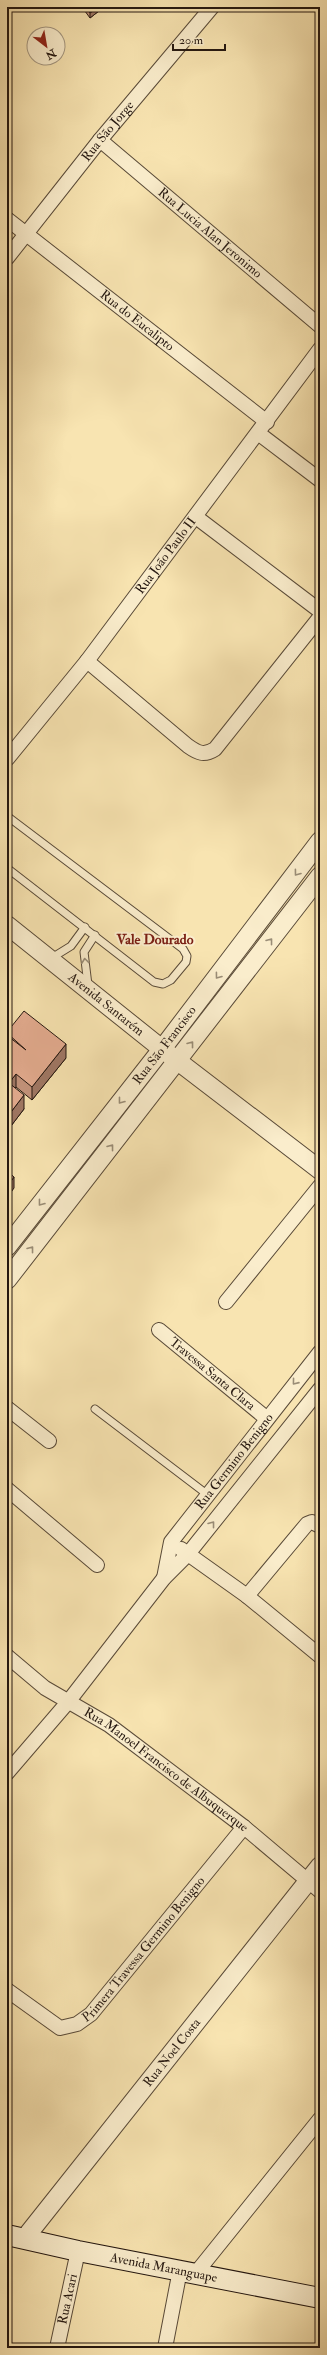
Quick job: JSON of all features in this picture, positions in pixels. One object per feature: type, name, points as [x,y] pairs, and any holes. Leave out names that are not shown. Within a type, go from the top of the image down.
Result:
[{"type":"main road","name":"Avenida Maranguape","points":[[16,2237],[78,2251],[188,2271],[320,2298]]},
{"type":"street","name":"Rua São Jorge","points":[[7,258],[100,140],[212,7]]},
{"type":"street","name":"Rua Lucia Alan Jeronimo","points":[[100,140],[320,326]]},
{"type":"street","name":"Rua do Eucalipto","points":[[7,219],[267,422]]},
{"type":"street","name":"Rua João Paulo II","points":[[7,759],[87,661],[267,422],[320,349]]},
{"type":"street","points":[[258,433],[320,480]]},
{"type":"street","points":[[196,517],[320,611]]},
{"type":"street","points":[[87,661],[188,746],[204,754],[215,750],[320,617]]},
{"type":"street","name":"Rua São Francisco","points":[[7,1247],[162,1049],[320,841]]},
{"type":"street","name":"Rua São Francisco","points":[[7,1280],[320,876]]},
{"type":"street","name":"Avenida Santarém","points":[[7,925],[162,1049],[320,1170]]},
{"type":"street","points":[[226,1302],[320,1186]]},
{"type":"street","name":"Travessa Santa Clara","points":[[159,1330],[266,1418]]},
{"type":"street","name":"Rua Germino Benigno","points":[[164,1578],[171,1542],[266,1418],[320,1352]]},
{"type":"street","name":"Rua Germino Benigno","points":[[7,1773],[68,1702],[164,1578],[188,1554],[320,1389]]},
{"type":"street","points":[[7,1408],[49,1441]]},
{"type":"street","points":[[7,1489],[97,1565]]},
{"type":"street","points":[[247,1596],[307,1524],[312,1522],[320,1526]]},
{"type":"street","points":[[171,1542],[247,1596],[320,1656]]},
{"type":"street","name":"Rua Manoel Francisco de Albuquerque","points":[[7,1656],[45,1688],[109,1725],[244,1827],[314,1886]]},
{"type":"street","name":"Primera Travessa Germino Benigno","points":[[7,1990],[60,2028],[77,2024],[90,2014],[244,1827]]},
{"type":"street","name":"Rua Noel Costa","points":[[16,2237],[314,1886],[320,1866]]},
{"type":"street","points":[[165,2348],[188,2271],[320,2119]]},
{"type":"street","name":"Rua Acari","points":[[57,2348],[78,2251]]},
{"type":"lane","points":[[7,816],[184,949],[187,956],[186,962],[172,980],[163,984],[154,982],[7,868]]},
{"type":"lane","points":[[50,959],[71,946],[85,927]]},
{"type":"lane","points":[[88,990],[84,952],[95,935]]},
{"type":"lane","points":[[95,1408],[208,1495]]},
{"type":"building","points":[[85,7],[98,7],[90,13]]},
{"type":"building","points":[[24,1011],[66,1044],[32,1087],[16,1074],[9,1083],[24,1095],[11,1112],[7,1110],[7,1040],[9,1037],[26,1050],[7,1032]]},
{"type":"building","points":[[7,1171],[14,1177],[7,1187]]},
{"type":"district","name":"Vale Dourado","points":[[155,939]]}]
